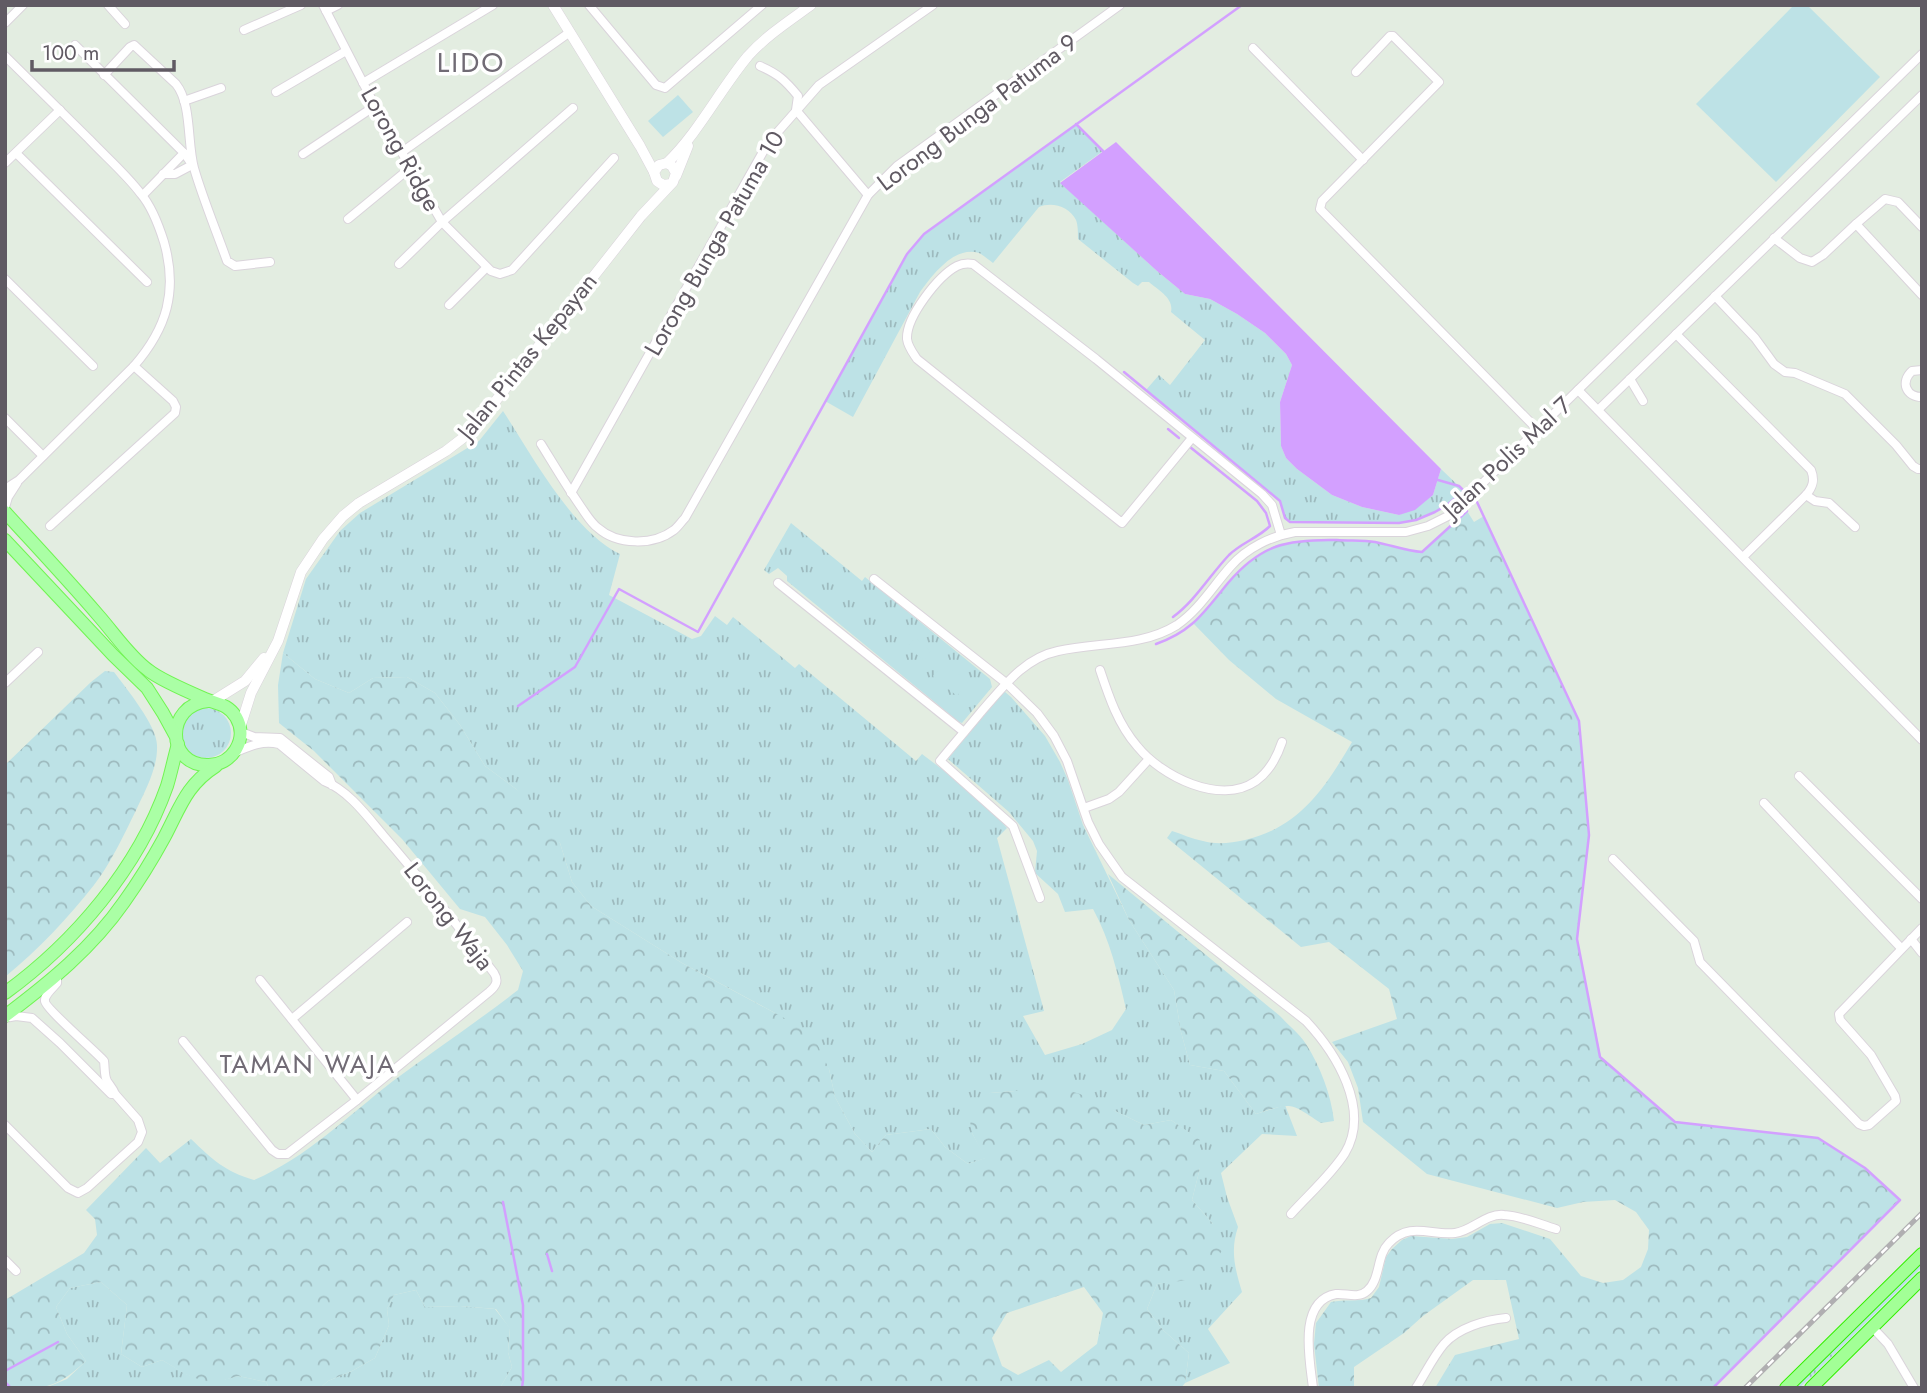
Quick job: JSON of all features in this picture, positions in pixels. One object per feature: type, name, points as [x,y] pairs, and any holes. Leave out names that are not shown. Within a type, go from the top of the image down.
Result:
[{"type":"highway","points":[[1786,1388],[1922,1254]]},
{"type":"highway","points":[[1811,1388],[1922,1278]]},
{"type":"main road","points":[[5,512],[149,671],[226,706],[239,722],[240,730],[239,742],[228,758],[202,775],[192,786],[147,867],[98,935],[57,977],[5,1017]]},
{"type":"main road","points":[[5,540],[147,688],[185,756],[196,763],[210,765],[228,758]]},
{"type":"main road","points":[[5,992],[39,967],[83,924],[119,877],[140,844],[163,794],[176,740],[177,724],[183,712],[194,704],[211,701]]},
{"type":"street","points":[[5,23],[23,5]]},
{"type":"street","points":[[108,5],[125,24]]},
{"type":"street","points":[[244,30],[301,5]]},
{"type":"street","points":[[325,8],[338,5]]},
{"type":"street","points":[[363,83],[493,5]]},
{"type":"street","points":[[589,5],[656,85],[665,88],[762,5]]},
{"type":"street","points":[[557,7],[661,184],[673,180],[697,130],[742,64],[757,47],[811,5]]},
{"type":"street","name":"Lorong Bunga Patuma 10","points":[[571,493],[759,158],[777,131],[819,85],[933,5]]},
{"type":"street","name":"Lorong Bunga Patuma 9","points":[[541,444],[595,527],[605,534],[640,541],[652,540],[675,530],[685,519],[868,195],[897,166],[1120,5]]},
{"type":"street","name":"Lorong Ridge","points":[[325,8],[375,106],[442,222],[486,268],[500,274],[512,270],[614,158]]},
{"type":"street","points":[[402,152],[570,32]]},
{"type":"street","points":[[1356,72],[1392,36],[1438,82],[1322,201],[1322,212],[1538,429]]},
{"type":"street","points":[[75,46],[184,153],[193,166]]},
{"type":"street","points":[[104,75],[130,47],[135,46],[176,83],[184,101],[193,166],[229,263],[235,266],[270,262]]},
{"type":"street","points":[[1253,48],[1363,160]]},
{"type":"street","points":[[276,92],[346,51]]},
{"type":"street","name":"Jalan Polis Mal 7","points":[[1040,898],[1013,826],[940,761],[1006,683],[1033,660],[1056,651],[1135,640],[1166,631],[1199,606],[1233,564],[1264,541],[1295,532],[1406,532],[1428,526],[1450,515],[1922,54]]},
{"type":"street","points":[[5,56],[143,195],[159,226],[168,257],[171,283],[168,309],[148,351],[19,480],[5,507]]},
{"type":"street","points":[[760,66],[776,73],[798,96],[796,110],[868,195]]},
{"type":"street","points":[[184,101],[221,88]]},
{"type":"street","points":[[1598,410],[1922,94]]},
{"type":"street","points":[[303,154],[375,106]]},
{"type":"street","points":[[398,264],[573,108]]},
{"type":"street","points":[[5,163],[60,110]]},
{"type":"street","points":[[655,175],[657,167],[664,164],[697,130]]},
{"type":"street","points":[[640,146],[674,168],[673,180]]},
{"type":"street","points":[[16,153],[147,282]]},
{"type":"street","points":[[143,195],[184,153]]},
{"type":"street","points":[[163,174],[175,174],[193,166]]},
{"type":"street","points":[[348,219],[411,168]]},
{"type":"street","name":"Jalan Pintas Kepayan","points":[[641,216],[652,195],[655,175]]},
{"type":"street","name":"Jalan Pintas Kepayan","points":[[240,730],[251,693],[278,641],[301,572],[323,539],[359,502],[446,451],[472,431],[641,216],[673,180]]},
{"type":"street","points":[[1774,238],[1800,258],[1812,262],[1885,199],[1898,202],[1922,227]]},
{"type":"street","points":[[1856,223],[1922,295]]},
{"type":"street","points":[[1192,438],[1122,523],[917,359],[907,337],[914,318],[927,295],[946,275],[958,265],[973,264],[1096,359],[1192,438],[1267,500],[1272,505],[1281,535]]},
{"type":"street","points":[[449,305],[486,268]]},
{"type":"street","points":[[5,279],[93,366]]},
{"type":"street","points":[[1715,296],[1755,338],[1774,364],[1785,372],[1795,373],[1845,394],[1913,466],[1922,469]]},
{"type":"street","points":[[1676,334],[1811,470],[1813,476],[1813,485],[1806,495],[1743,557]]},
{"type":"street","points":[[50,526],[175,413],[173,401],[134,366]]},
{"type":"street","points":[[1922,370],[1912,371],[1906,378],[1905,387],[1911,395],[1922,397]]},
{"type":"street","points":[[1630,379],[1643,401]]},
{"type":"street","points":[[1578,390],[1922,740]]},
{"type":"street","points":[[5,418],[43,456]]},
{"type":"street","points":[[5,489],[19,480]]},
{"type":"street","points":[[1806,495],[1815,501],[1829,503],[1855,527]]},
{"type":"street","points":[[874,579],[1006,683],[1037,713],[1054,736],[1067,761],[1099,844],[1122,877],[1306,1021],[1323,1040],[1346,1085],[1353,1109],[1353,1129],[1344,1154],[1337,1164],[1291,1214]]},
{"type":"street","points":[[778,583],[964,732]]},
{"type":"street","name":"Jalan Pintas Kepayan","points":[[211,701],[246,681],[278,641]]},
{"type":"street","points":[[5,683],[38,652]]},
{"type":"street","points":[[1100,670],[1124,729],[1149,760],[1186,782],[1216,789],[1248,785],[1262,776],[1275,761],[1282,742]]},
{"type":"street","name":"Lorong Waja","points":[[240,730],[254,737],[280,738],[329,777],[332,785]]},
{"type":"street","name":"Lorong Waja","points":[[183,1041],[272,1150],[278,1154],[290,1153],[489,992],[496,984],[497,978],[403,857],[352,801],[324,782],[279,744],[257,743],[228,758]]},
{"type":"street","points":[[1084,808],[1109,799],[1119,792],[1149,760]]},
{"type":"street","points":[[1799,776],[1922,899]]},
{"type":"street","points":[[1765,803],[1902,948]]},
{"type":"street","points":[[1614,859],[1694,941],[1700,962],[1859,1124],[1864,1126],[1869,1125],[1896,1101],[1895,1096],[1871,1055],[1840,1020],[1839,1014],[1922,928]]},
{"type":"street","points":[[292,1019],[407,922]]},
{"type":"street","points":[[1911,939],[1922,953]]},
{"type":"street","points":[[5,1125],[68,1188],[78,1193],[83,1192],[141,1137],[138,1120],[115,1094],[105,1075],[104,1061],[51,1012],[44,1002],[57,983],[57,977]]},
{"type":"street","points":[[260,980],[357,1100]]},
{"type":"street","points":[[40,1025],[51,1012]]},
{"type":"street","points":[[5,1017],[32,1018],[111,1094],[115,1094]]},
{"type":"street","points":[[81,1063],[94,1050]]},
{"type":"street","points":[[1313,1388],[1308,1324],[1326,1297],[1366,1293],[1373,1284],[1382,1254],[1397,1236],[1424,1230],[1452,1234],[1502,1214],[1556,1229]]},
{"type":"street","points":[[5,1260],[16,1271]]},
{"type":"street","points":[[1416,1388],[1444,1343],[1458,1332],[1506,1318]]},
{"type":"street","points":[[1872,1327],[1897,1357],[1914,1388]]},
{"type":"green space","points":[[1794,5],[1807,5],[1880,77],[1776,182],[1696,104]]},
{"type":"green space","points":[[678,95],[693,112],[663,137],[648,121]]},
{"type":"green space","points":[[1076,124],[1103,151],[1060,182],[1185,294],[1210,299],[1237,314],[1265,333],[1286,354],[1292,365],[1280,402],[1281,446],[1286,458],[1297,469],[1332,495],[1362,507],[1399,515],[1433,495],[1441,469],[1464,491],[1434,512],[1399,523],[1290,522],[1285,518],[1280,501],[1146,390],[1159,375],[1170,385],[1205,340],[1171,312],[1168,298],[1161,291],[1149,282],[1142,282],[1138,286],[1133,283],[1078,239],[1073,215],[1055,205],[1039,207],[993,263],[979,253],[961,253],[937,271],[920,292],[853,417],[825,401],[907,254],[924,234]]},
{"type":"green space","points":[[503,411],[570,510],[603,543],[620,554],[609,595],[692,639],[701,636],[715,616],[727,625],[733,617],[795,668],[799,664],[916,761],[922,754],[945,771],[998,817],[1007,828],[997,838],[1044,1011],[1023,1016],[1045,1055],[1082,1044],[1112,1030],[1126,1009],[1109,945],[1093,909],[1065,912],[1058,894],[1035,873],[1037,851],[1033,841],[1009,812],[948,759],[1002,692],[1011,697],[1045,736],[1060,762],[1083,825],[1129,920],[1174,990],[1190,1065],[1224,1071],[1256,1114],[1285,1105],[1297,1136],[1262,1134],[1221,1173],[1238,1227],[1234,1260],[1242,1292],[1208,1329],[1230,1363],[1185,1383],[1189,1353],[1163,1330],[1147,1309],[1157,1284],[1179,1280],[1213,1224],[1192,1200],[1200,1168],[1199,1140],[1171,1120],[1144,1125],[1115,1111],[1015,1091],[990,1093],[972,1133],[986,1158],[968,1164],[945,1147],[931,1129],[886,1135],[872,1152],[855,1134],[835,1097],[829,1069],[775,1013],[682,963],[591,906],[572,882],[560,843],[516,789],[485,766],[460,725],[435,693],[407,677],[373,678],[349,693],[315,679],[283,653],[306,579],[340,531],[360,513],[479,441]]},
{"type":"green space","points":[[1467,511],[1474,522],[1484,516],[1579,721],[1589,835],[1577,939],[1601,1057],[1675,1122],[1818,1138],[1865,1168],[1900,1200],[1713,1388],[1435,1388],[1455,1355],[1519,1339],[1506,1280],[1473,1280],[1354,1367],[1354,1388],[1319,1388],[1314,1344],[1316,1323],[1331,1302],[1371,1298],[1379,1287],[1386,1257],[1402,1240],[1411,1236],[1452,1239],[1467,1237],[1490,1224],[1502,1223],[1550,1239],[1581,1276],[1603,1283],[1623,1280],[1641,1267],[1648,1249],[1649,1230],[1636,1212],[1615,1200],[1583,1202],[1557,1208],[1427,1174],[1363,1122],[1358,1088],[1348,1062],[1332,1042],[1397,1019],[1389,989],[1329,942],[1301,947],[1167,838],[1172,831],[1208,842],[1229,843],[1264,834],[1281,826],[1321,790],[1352,742],[1276,699],[1229,660],[1193,623],[1243,567],[1264,551],[1279,544],[1313,540],[1373,542],[1422,552]]},
{"type":"green space","points":[[791,523],[862,581],[865,577],[990,679],[992,687],[962,723],[787,581],[787,576],[778,568],[769,574],[764,570]]},
{"type":"green space","points":[[915,638],[931,651],[924,660],[907,647]]},
{"type":"green space","points":[[283,653],[315,679],[349,693],[373,678],[407,677],[435,693],[460,725],[485,766],[541,810],[560,843],[572,882],[591,906],[682,963],[812,1033],[829,1069],[835,1097],[855,1134],[872,1152],[886,1135],[931,1129],[945,1147],[968,1164],[985,1158],[972,1133],[967,1103],[990,1093],[1047,1084],[1080,1094],[1144,1125],[1171,1120],[1200,1140],[1200,1168],[1192,1200],[1213,1224],[1223,1249],[1204,1278],[1157,1284],[1147,1309],[1163,1330],[1189,1353],[1185,1383],[1181,1388],[500,1388],[512,1367],[508,1352],[510,1329],[496,1309],[425,1307],[416,1290],[394,1295],[387,1309],[389,1325],[375,1358],[328,1381],[320,1388],[269,1388],[266,1382],[238,1376],[211,1384],[185,1374],[162,1360],[142,1367],[121,1354],[127,1305],[101,1282],[70,1288],[56,1307],[67,1334],[86,1361],[66,1377],[49,1385],[5,1388],[5,1300],[84,1253],[97,1235],[95,1219],[86,1210],[146,1148],[160,1163],[191,1139],[219,1164],[254,1180],[309,1148],[393,1081],[518,990],[523,971],[485,917],[460,909],[402,839],[314,751],[279,723],[278,685]],"holes":[[[1084,1287],[1103,1313],[1097,1344],[1061,1372],[1049,1360],[1018,1375],[1002,1366],[992,1338],[1007,1313]]]},
{"type":"green space","points":[[944,663],[968,682],[957,696],[933,676]]},
{"type":"green space","points":[[105,671],[114,672],[152,728],[157,745],[154,769],[129,825],[100,877],[52,933],[5,977],[5,765]]},
{"type":"green space","points":[[206,708],[223,716],[231,733],[223,750],[206,758],[189,750],[181,733],[189,716]]},
{"type":"green space","points":[[1108,874],[1280,1016],[1300,1036],[1324,1081],[1334,1121],[1321,1123],[1290,1106],[1256,1114],[1224,1071],[1190,1065],[1174,990],[1129,920]]},
{"type":"green space","points":[[1922,1262],[1922,1267],[1810,1378],[1799,1388],[1795,1388]]},
{"type":"green space","points":[[101,1282],[127,1305],[121,1354],[142,1367],[162,1360],[186,1374],[211,1383],[238,1376],[266,1382],[269,1388],[45,1388],[67,1379],[86,1361],[67,1334],[56,1307],[70,1288]]},
{"type":"green space","points":[[416,1290],[425,1307],[495,1309],[510,1328],[508,1352],[512,1367],[500,1388],[320,1388],[328,1381],[375,1358],[389,1325],[387,1309],[394,1295]]},
{"type":"shaded area","points":[[1116,142],[1441,469],[1433,495],[1415,510],[1399,515],[1362,507],[1332,495],[1286,458],[1281,446],[1280,402],[1292,365],[1286,354],[1265,333],[1237,314],[1210,299],[1185,294],[1060,183]]},
{"type":"waterway","points":[[518,706],[575,667],[619,589],[698,632],[907,254],[924,234],[1242,5]]},
{"type":"waterway","points":[[1076,124],[1103,151]]},
{"type":"waterway","points":[[1124,372],[1280,501],[1285,518],[1290,522],[1399,523],[1416,520],[1447,505],[1464,491],[1459,486],[1438,480]]},
{"type":"waterway","points":[[1168,429],[1179,438]]},
{"type":"waterway","points":[[1173,617],[1195,596],[1229,555],[1270,526],[1266,513],[1257,501],[1190,447]]},
{"type":"waterway","points":[[1477,502],[1579,721],[1589,835],[1577,939],[1600,1057],[1675,1122],[1818,1138],[1865,1168],[1900,1200],[1713,1388]]},
{"type":"waterway","points":[[1156,644],[1189,627],[1240,570],[1276,546],[1320,540],[1361,541],[1422,552],[1467,511]]},
{"type":"waterway","points":[[503,1202],[523,1305],[522,1388]]},
{"type":"waterway","points":[[547,1254],[552,1271]]},
{"type":"waterway","points":[[5,1371],[58,1342]]},
{"type":"waterway","points":[[5,1382],[11,1388]]},
{"type":"railway","points":[[1745,1388],[1922,1213]]},
{"type":"district","name":"LIDO","points":[[471,62]]},
{"type":"district","name":"TAMAN WAJA","points":[[308,1064]]}]
